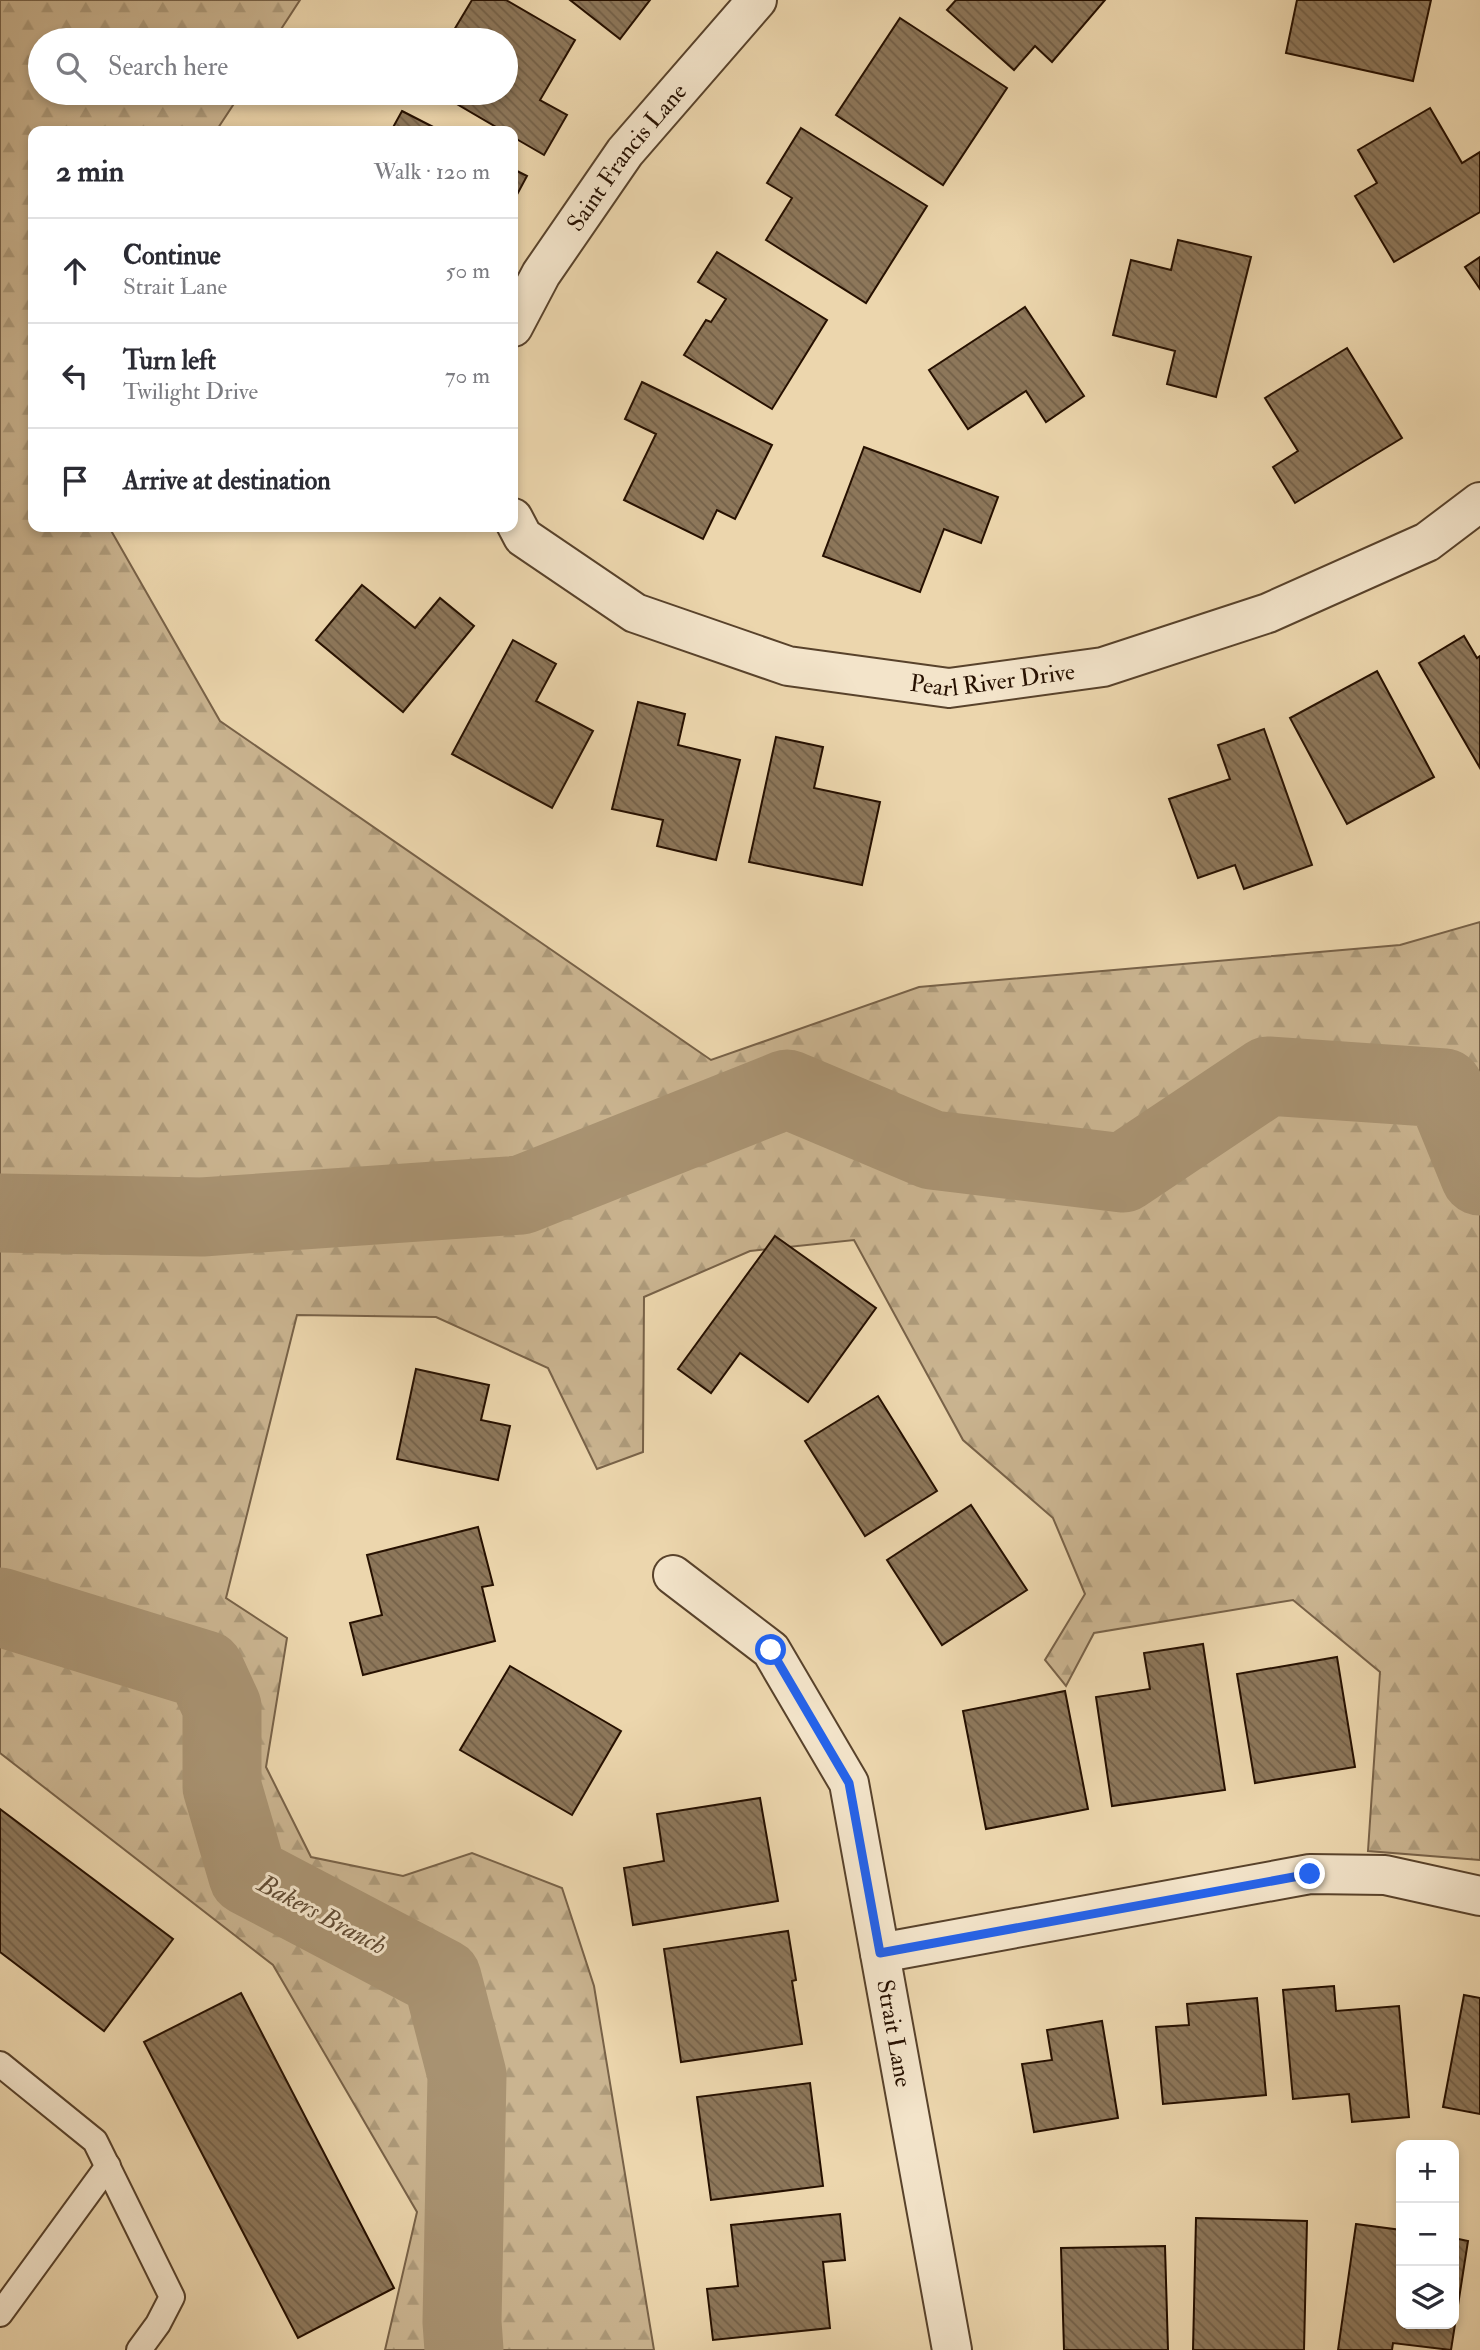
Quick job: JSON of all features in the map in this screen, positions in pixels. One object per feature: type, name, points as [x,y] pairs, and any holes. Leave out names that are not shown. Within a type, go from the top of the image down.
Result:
[{"type":"street","name":"Saint Francis Lane","points":[[518,318],[541,274],[625,152],[757,0]]},
{"type":"street","name":"Pearl River Drive","points":[[518,527],[523,537],[635,612],[788,666],[949,688],[1103,667],[1268,613],[1427,542],[1480,502]]},
{"type":"street","name":"Strait Lane","points":[[673,1574],[771,1650],[849,1783],[952,2350]]},
{"type":"street","points":[[880,1953],[1310,1874],[1385,1875],[1480,1896]]},
{"type":"lane","points":[[0,2064],[95,2141],[172,2297],[158,2324],[139,2350]]},
{"type":"lane","points":[[0,2314],[108,2166]]},
{"type":"green space","points":[[0,0],[300,0],[282,28],[28,28],[28,105],[233,105],[219,126],[28,126],[28,532],[112,532],[220,721],[711,1060],[919,987],[1400,945],[1480,922],[1480,1860],[1368,1851],[1380,1672],[1293,1600],[1094,1633],[1066,1686],[1045,1660],[1085,1594],[1053,1518],[963,1440],[854,1240],[750,1251],[644,1297],[643,1452],[597,1469],[548,1368],[436,1317],[297,1315],[226,1598],[287,1638],[266,1767],[311,1857],[403,1876],[472,1853],[562,1888],[594,1986],[654,2350],[385,2350],[417,2212],[273,1965],[0,1753]]},
{"type":"building","points":[[472,0],[506,0],[575,40],[540,100],[567,115],[544,155],[518,140],[518,126],[494,126],[459,105],[518,105],[518,28],[455,28]]},
{"type":"building","points":[[570,0],[650,0],[620,39]]},
{"type":"building","points":[[956,0],[1105,0],[1052,62],[1035,46],[1014,70],[947,10]]},
{"type":"building","points":[[1297,0],[1431,0],[1413,81],[1286,53]]},
{"type":"building","points":[[900,18],[1007,88],[943,185],[836,115]]},
{"type":"building","points":[[1430,108],[1462,163],[1480,152],[1480,212],[1394,262],[1355,196],[1377,183],[1358,150]]},
{"type":"building","points":[[402,111],[431,126],[394,126]]},
{"type":"building","points":[[801,128],[927,206],[866,303],[766,240],[792,198],[767,183]]},
{"type":"building","points":[[518,172],[527,176],[518,193]]},
{"type":"building","points":[[1178,240],[1251,257],[1216,397],[1167,384],[1175,351],[1113,335],[1131,260],[1171,270]]},
{"type":"building","points":[[717,252],[827,320],[772,409],[684,355],[706,320],[711,322],[726,299],[698,282]]},
{"type":"building","points":[[1480,257],[1480,289],[1465,267]]},
{"type":"building","points":[[1025,307],[1084,396],[1046,422],[1026,391],[968,429],[929,370]]},
{"type":"building","points":[[1347,348],[1402,438],[1295,503],[1273,467],[1298,451],[1265,398]]},
{"type":"building","points":[[642,382],[772,445],[735,519],[717,510],[703,539],[624,500],[656,434],[625,419]]},
{"type":"building","points":[[864,447],[998,497],[981,543],[944,529],[920,592],[823,556]]},
{"type":"building","points":[[362,585],[415,628],[440,598],[474,626],[403,712],[316,640]]},
{"type":"building","points":[[1464,636],[1477,658],[1480,656],[1480,768],[1419,663]]},
{"type":"building","points":[[513,640],[556,664],[536,701],[593,731],[552,808],[452,754]]},
{"type":"building","points":[[1377,671],[1434,777],[1347,824],[1290,718]]},
{"type":"building","points":[[638,702],[685,714],[678,745],[740,760],[716,860],[657,846],[663,820],[612,809]]},
{"type":"building","points":[[1264,729],[1312,865],[1244,889],[1235,865],[1198,878],[1169,799],[1230,779],[1218,745]]},
{"type":"building","points":[[776,737],[823,747],[814,788],[880,802],[862,885],[749,862]]},
{"type":"building","points":[[775,1236],[876,1308],[808,1402],[740,1353],[711,1393],[678,1369]]},
{"type":"building","points":[[416,1369],[489,1385],[481,1420],[510,1426],[498,1480],[397,1459]]},
{"type":"building","points":[[878,1396],[937,1491],[865,1536],[805,1441]]},
{"type":"building","points":[[971,1505],[1027,1590],[942,1645],[887,1560]]},
{"type":"building","points":[[478,1527],[493,1585],[482,1587],[495,1641],[363,1675],[350,1623],[382,1615],[367,1555]]},
{"type":"building","points":[[1203,1644],[1225,1790],[1112,1806],[1096,1697],[1150,1689],[1144,1653]]},
{"type":"building","points":[[1337,1657],[1355,1767],[1255,1783],[1237,1674]]},
{"type":"building","points":[[510,1666],[621,1731],[572,1815],[460,1750]]},
{"type":"building","points":[[1065,1691],[1088,1809],[986,1829],[963,1711]]},
{"type":"building","points":[[760,1798],[778,1901],[633,1925],[624,1868],[664,1861],[657,1814]]},
{"type":"building","points":[[0,1809],[173,1939],[104,2031],[0,1952]]},
{"type":"building","points":[[788,1931],[796,1980],[792,1981],[802,2044],[681,2062],[664,1949]]},
{"type":"building","points":[[1334,1986],[1336,2011],[1399,2006],[1409,2117],[1352,2122],[1349,2094],[1293,2099],[1283,1990]]},
{"type":"building","points":[[241,1993],[394,2288],[298,2338],[144,2042]]},
{"type":"building","points":[[1464,1995],[1480,1998],[1480,2114],[1443,2107]]},
{"type":"building","points":[[1257,1998],[1266,2095],[1163,2104],[1156,2027],[1189,2025],[1187,2004]]},
{"type":"building","points":[[1102,2021],[1118,2118],[1034,2132],[1022,2064],[1052,2060],[1047,2030]]},
{"type":"building","points":[[810,2083],[823,2186],[711,2200],[697,2097]]},
{"type":"building","points":[[840,2214],[845,2260],[823,2262],[830,2328],[713,2340],[707,2289],[738,2286],[731,2225]]},
{"type":"building","points":[[1196,2218],[1307,2221],[1304,2350],[1193,2350]]},
{"type":"building","points":[[1356,2224],[1396,2229],[1396,2329],[1454,2329],[1451,2350],[1393,2343],[1392,2350],[1338,2350]]},
{"type":"building","points":[[1459,2239],[1468,2241],[1459,2299]]},
{"type":"building","points":[[1165,2246],[1168,2350],[1064,2350],[1061,2248]]},
{"type":"waterway","points":[[0,1213],[202,1217],[521,1195],[787,1089],[932,1150],[1123,1173],[1268,1076],[1444,1088],[1480,1176]]},
{"type":"waterway","name":"Bakers Branch","points":[[0,1607],[205,1670],[222,1707],[222,1787],[248,1876],[442,1978],[467,2075],[462,2322],[464,2350]]},
{"type":"route","points":[[771,1650],[849,1783],[880,1953],[1310,1874]]}]
